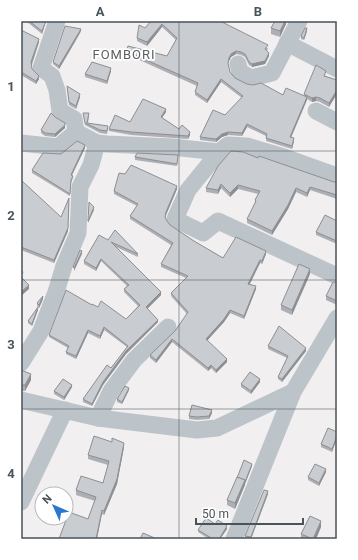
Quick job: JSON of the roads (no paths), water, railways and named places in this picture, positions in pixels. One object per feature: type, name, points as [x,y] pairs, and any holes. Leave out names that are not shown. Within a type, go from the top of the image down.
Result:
[{"type":"street","points":[[56,21],[41,68],[52,76],[57,90],[60,111],[74,119],[76,132]]},
{"type":"street","points":[[238,64],[240,72],[251,78],[272,74],[299,21]]},
{"type":"street","points":[[287,43],[337,69]]},
{"type":"street","points":[[316,111],[337,122]]},
{"type":"street","points":[[76,132],[98,142],[219,152]]},
{"type":"street","points":[[21,143],[58,147],[76,132]]},
{"type":"street","points":[[21,363],[40,331],[78,233],[80,187],[91,165],[98,142]]},
{"type":"street","points":[[337,176],[284,157],[247,146],[228,145],[219,152],[188,190],[175,219],[203,233],[218,221],[337,276]]},
{"type":"street","points":[[234,539],[293,392],[337,318]]},
{"type":"street","points":[[98,418],[111,391],[134,360],[168,327]]},
{"type":"street","points":[[21,400],[98,418],[197,430],[216,428],[293,392]]},
{"type":"street","points":[[21,502],[65,410]]},
{"type":"district","name":"FOMBORI","points":[[124,54]]}]
